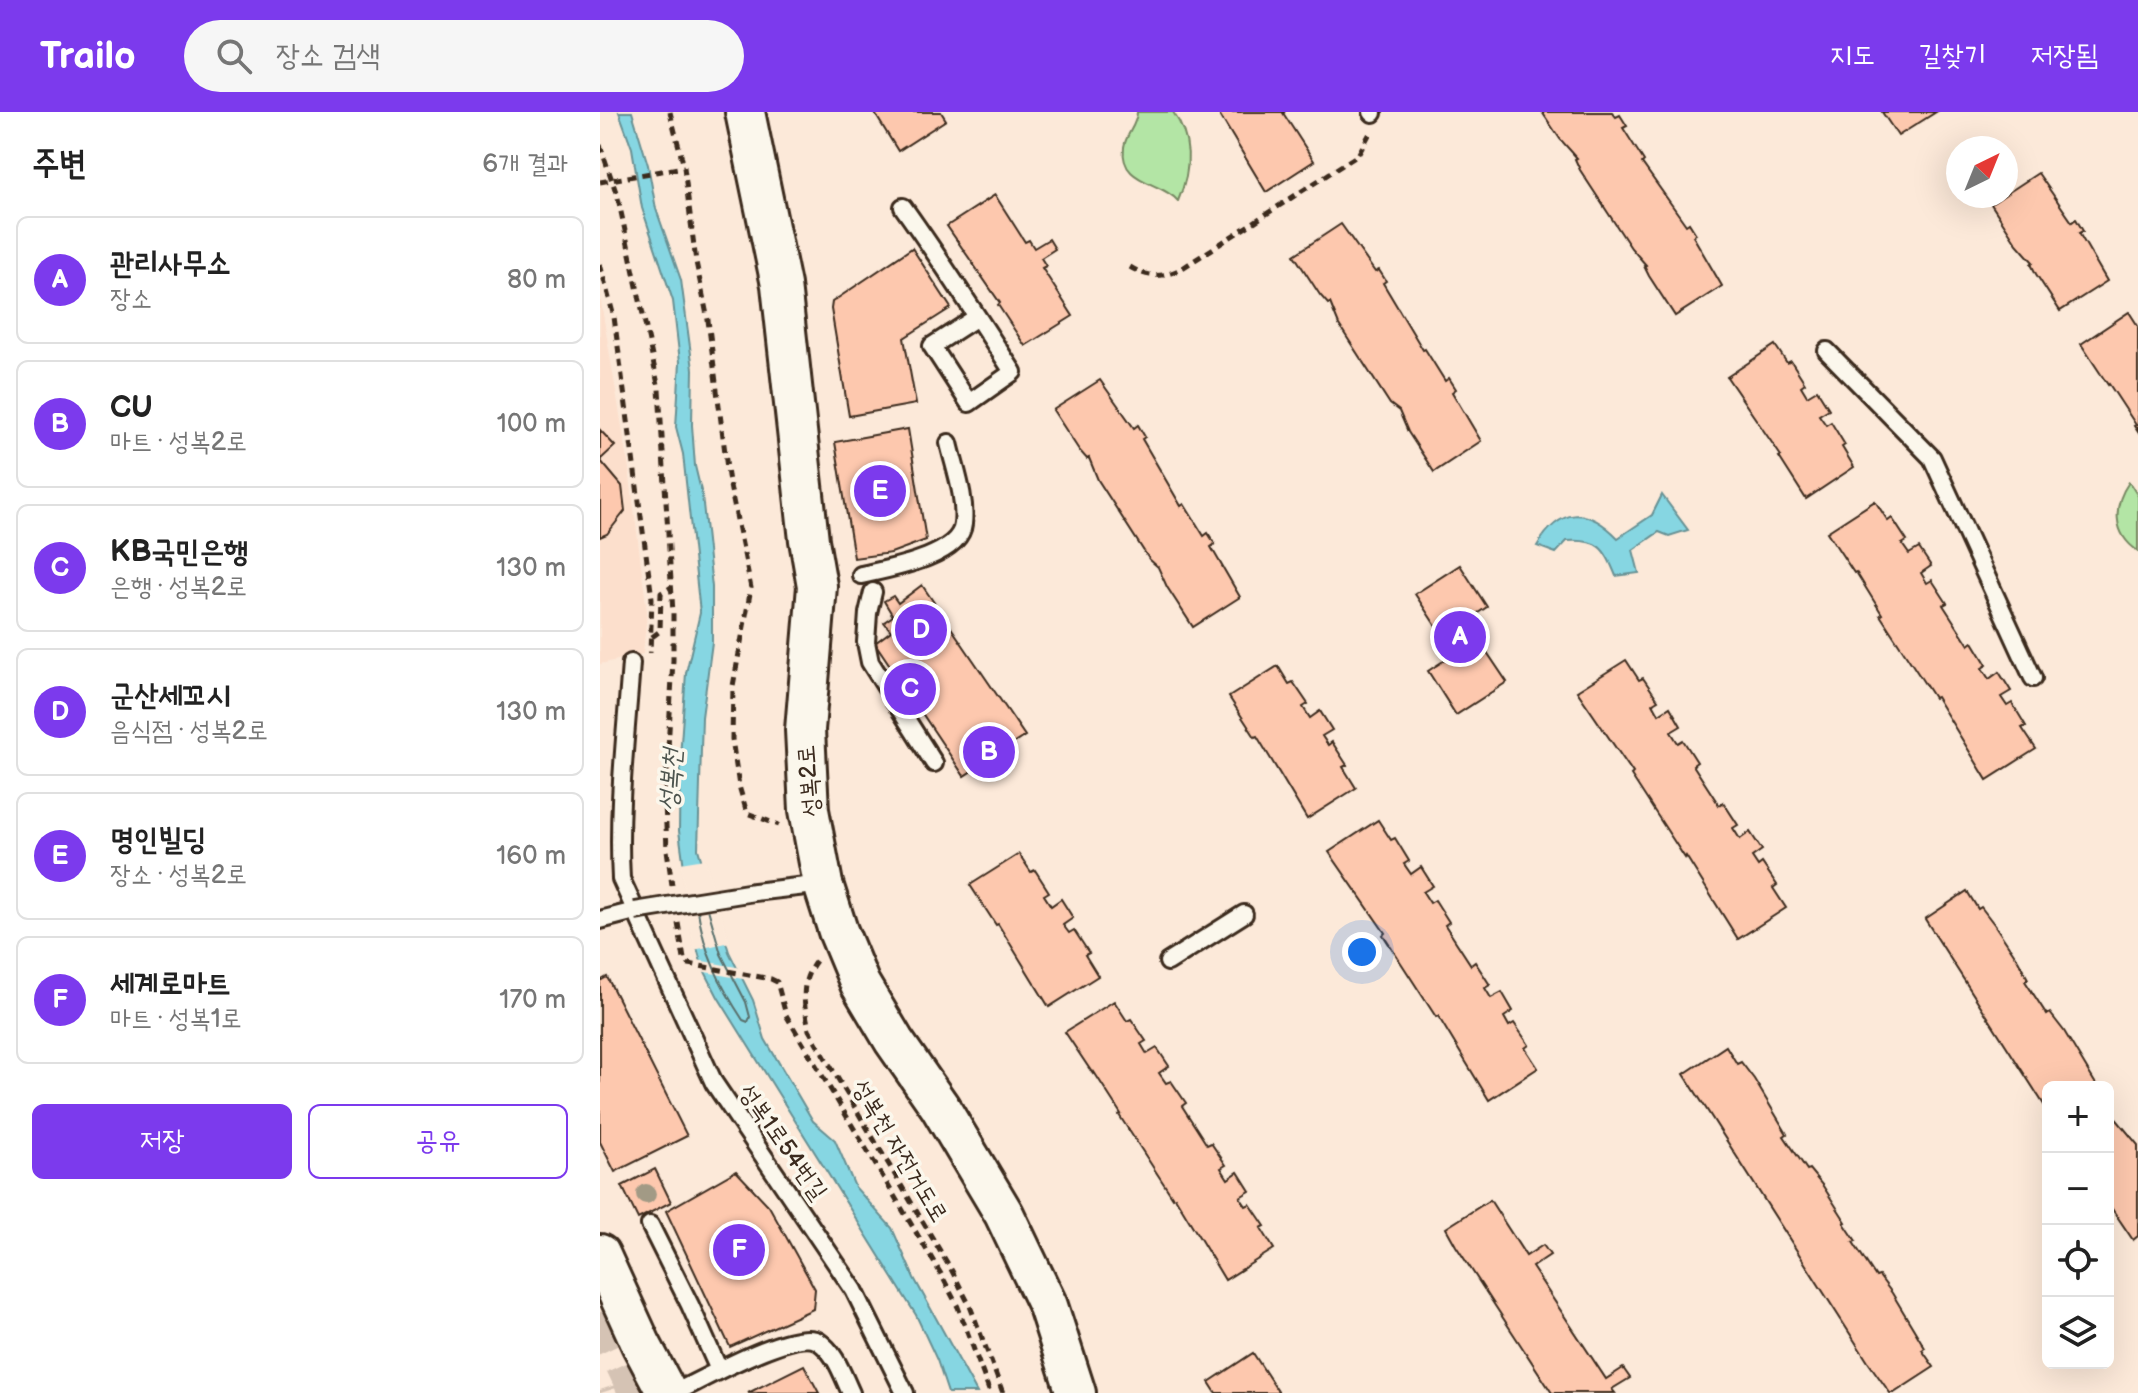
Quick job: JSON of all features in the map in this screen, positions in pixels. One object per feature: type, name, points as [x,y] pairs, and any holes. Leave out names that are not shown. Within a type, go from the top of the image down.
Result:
[{"type":"street","name":"성복2로","points":[[745,112],[781,285],[809,540],[817,586],[805,730],[809,810],[823,884],[860,984],[894,1041],[940,1107],[1004,1214],[1048,1306],[1076,1393]]},
{"type":"street","points":[[604,1280],[667,1393]]},
{"type":"lane","points":[[903,207],[977,317],[1013,372],[969,403],[932,346],[977,317]]},
{"type":"lane","points":[[1827,351],[1932,458],[2033,678]]},
{"type":"lane","points":[[861,575],[915,561],[942,550],[957,539],[963,526],[962,510],[949,443]]},
{"type":"lane","points":[[873,592],[866,642],[870,662],[934,763]]},
{"type":"lane","name":"성복1로54번길","points":[[631,663],[621,879],[714,1083],[854,1290],[905,1393]]},
{"type":"lane","points":[[600,920],[635,911],[823,884]]},
{"type":"lane","points":[[1168,962],[1244,914]]},
{"type":"lane","points":[[650,1225],[719,1370]]},
{"type":"lane","points":[[674,1393],[719,1370],[803,1337],[815,1339],[836,1359],[851,1393]]},
{"type":"path","points":[[670,112],[684,167],[728,476],[751,588],[733,686],[732,739],[739,786],[747,813],[814,836]]},
{"type":"path","points":[[1130,267],[1146,276],[1170,274],[1181,269],[1358,155],[1374,125],[1372,113]]},
{"type":"path","points":[[600,145],[638,285],[659,389],[672,587],[673,660],[665,802],[667,850],[674,895]]},
{"type":"path","points":[[600,182],[684,167]]},
{"type":"path","points":[[600,264],[614,317],[652,598],[651,638],[660,631],[661,593],[672,587]]},
{"type":"path","points":[[676,909],[684,959],[698,966],[777,982],[786,1015],[953,1296],[990,1393]]},
{"type":"path","name":"성복천 자전거도로","points":[[838,931],[805,975],[804,1006],[809,1030],[952,1271],[970,1306],[1003,1393]]},
{"type":"shaded area","points":[[600,296],[629,469],[647,612],[643,654],[600,664]]},
{"type":"green space","points":[[1137,112],[1173,112],[1179,123],[1188,156],[1186,178],[1178,201],[1171,194],[1134,175],[1128,168],[1124,147]]},
{"type":"green space","points":[[2129,482],[2138,496],[2138,551],[2123,536],[2118,519],[2120,500]]},
{"type":"water","points":[[619,112],[632,112],[648,165],[656,209],[681,280],[693,369],[695,466],[702,495],[712,587],[712,642],[702,717],[698,849],[729,952],[753,1000],[765,1039],[813,1121],[835,1140],[855,1187],[892,1228],[914,1278],[977,1393],[948,1393],[916,1315],[718,997],[702,966],[693,933],[679,831],[686,673],[700,613],[683,454],[676,427],[680,362],[673,301],[642,208],[632,148]]},
{"type":"water","points":[[1662,495],[1688,530],[1669,536],[1659,532],[1633,550],[1639,573],[1616,576],[1604,552],[1586,542],[1567,541],[1556,553],[1537,546],[1555,524],[1574,515],[1596,520],[1618,538],[1652,515]]},
{"type":"pier","points":[[705,859],[730,942],[694,950],[680,863]]},
{"type":"pier","points":[[697,960],[742,968],[748,980],[700,971]]},
{"type":"building","points":[[874,112],[941,112],[946,120],[898,151]]},
{"type":"building","points":[[1218,112],[1285,112],[1314,161],[1266,192]]},
{"type":"building","points":[[1542,112],[1612,112],[1616,117],[1620,115],[1627,126],[1623,128],[1644,161],[1642,163],[1686,225],[1689,223],[1696,234],[1693,236],[1722,286],[1675,316],[1649,276],[1646,265],[1631,248],[1580,170],[1577,158]]},
{"type":"building","points":[[1882,112],[1936,112],[1898,136]]},
{"type":"building","points":[[2038,173],[2072,222],[2076,219],[2083,231],[2079,233],[2107,281],[2060,311],[2036,274],[2031,264],[2033,262],[1994,208],[2018,208],[2018,186]]},
{"type":"building","points":[[995,195],[1025,242],[1029,240],[1034,248],[1049,239],[1055,249],[1041,258],[1046,266],[1042,268],[1073,316],[1025,346],[998,305],[1000,303],[947,226]]},
{"type":"building","points":[[1341,224],[1375,272],[1379,270],[1386,281],[1383,283],[1423,350],[1445,381],[1449,378],[1456,389],[1452,392],[1481,441],[1434,472],[1408,432],[1399,411],[1390,404],[1339,325],[1330,303],[1320,295],[1294,255]]},
{"type":"building","points":[[912,248],[951,308],[904,338],[916,404],[849,416],[832,302]]},
{"type":"building","points":[[2129,312],[2138,326],[2138,432],[2081,344]]},
{"type":"building","points":[[1775,345],[1787,363],[1791,361],[1805,383],[1801,386],[1807,396],[1817,390],[1829,409],[1819,415],[1826,425],[1831,422],[1854,467],[1806,499],[1727,377]]},
{"type":"building","points":[[1100,380],[1134,428],[1138,425],[1145,437],[1142,439],[1181,506],[1184,504],[1204,536],[1208,533],[1215,544],[1211,547],[1240,597],[1193,627],[1158,567],[1149,559],[1098,480],[1089,458],[1079,450],[1053,410]]},
{"type":"building","points":[[908,429],[926,540],[891,553],[854,558],[835,442]]},
{"type":"building","points":[[600,430],[615,446],[600,460]]},
{"type":"building","points":[[600,460],[622,486],[625,511],[607,534],[600,537]]},
{"type":"building","points":[[1875,501],[1888,521],[1892,518],[1907,541],[1902,544],[1909,554],[1919,548],[1931,566],[1921,573],[1927,583],[1932,580],[1947,603],[1943,605],[1969,645],[1973,642],[1987,665],[1982,668],[1989,679],[1999,672],[2011,691],[2001,697],[2007,706],[2012,703],[2026,726],[2022,728],[2036,749],[1987,780],[1880,615],[1856,572],[1827,532]]},
{"type":"building","points":[[1460,565],[1487,607],[1466,621],[1507,682],[1456,715],[1428,671],[1454,654],[1415,594]]},
{"type":"building","points":[[922,585],[1025,736],[964,776],[875,643],[891,631],[884,622],[893,616],[884,601],[893,596],[898,603]]},
{"type":"building","points":[[1626,660],[1658,700],[1653,703],[1659,714],[1670,707],[1681,726],[1671,732],[1678,743],[1683,740],[1697,762],[1693,765],[1719,805],[1723,802],[1738,825],[1733,828],[1740,839],[1750,832],[1762,850],[1752,857],[1758,866],[1762,863],[1777,885],[1773,888],[1786,908],[1738,939],[1577,691]]},
{"type":"building","points":[[1278,666],[1289,684],[1293,682],[1308,704],[1303,707],[1310,718],[1320,711],[1332,730],[1322,736],[1328,745],[1332,742],[1347,765],[1343,767],[1356,788],[1307,819],[1257,736],[1229,697]]},
{"type":"building","points":[[1378,820],[1391,840],[1395,838],[1409,861],[1404,864],[1411,874],[1421,867],[1433,886],[1423,892],[1430,903],[1435,900],[1449,922],[1445,925],[1471,965],[1475,962],[1490,985],[1485,988],[1491,998],[1502,992],[1513,1011],[1504,1017],[1509,1026],[1514,1023],[1529,1045],[1525,1048],[1538,1068],[1489,1100],[1438,1016],[1383,935],[1385,933],[1329,852]]},
{"type":"building","points":[[1019,854],[1031,872],[1035,870],[1049,892],[1044,895],[1051,906],[1061,899],[1073,918],[1063,925],[1069,933],[1074,930],[1089,953],[1085,955],[1098,976],[1049,1007],[970,885]]},
{"type":"building","points":[[1967,891],[1978,909],[1981,907],[1994,924],[2018,960],[2028,979],[2025,981],[2047,1015],[2050,1013],[2064,1031],[2094,1081],[2042,1081],[2042,1102],[1925,919]]},
{"type":"building","points":[[607,977],[687,1136],[615,1172],[600,1142],[600,981]]},
{"type":"building","points":[[1114,1001],[1146,1041],[1141,1044],[1147,1054],[1157,1048],[1169,1066],[1159,1073],[1166,1083],[1171,1081],[1186,1103],[1182,1106],[1207,1145],[1211,1143],[1226,1165],[1221,1168],[1228,1179],[1238,1172],[1250,1191],[1240,1197],[1246,1206],[1250,1204],[1265,1226],[1261,1228],[1274,1249],[1225,1280],[1175,1197],[1065,1032]]},
{"type":"building","points":[[1726,1046],[1737,1064],[1741,1062],[1754,1079],[1787,1134],[1784,1136],[1807,1170],[1823,1186],[1846,1222],[1856,1241],[1853,1242],[1876,1277],[1879,1276],[1892,1293],[1925,1348],[1922,1350],[1934,1367],[1894,1393],[1890,1393],[1868,1362],[1684,1074]]},
{"type":"building","points":[[2114,1116],[2138,1145],[2138,1236],[2133,1240],[2114,1212]]},
{"type":"building","points":[[655,1169],[671,1202],[638,1219],[622,1186]]},
{"type":"building","points":[[736,1171],[769,1206],[815,1289],[813,1309],[730,1347],[666,1211]]},
{"type":"building","points":[[1490,1200],[1526,1256],[1543,1245],[1550,1255],[1532,1267],[1606,1379],[1623,1368],[1630,1378],[1612,1389],[1615,1393],[1552,1393],[1456,1246],[1446,1228]]},
{"type":"building","points":[[1253,1353],[1279,1393],[1216,1393],[1209,1382]]},
{"type":"building","points":[[804,1365],[819,1393],[748,1393]]},
{"type":"tunnel","points":[[600,1312],[638,1393]]},
{"type":"place","name":"명인빌딩","points":[[880,491]]},
{"type":"place","name":"군산세꼬시","points":[[921,630]]},
{"type":"place","name":"관리사무소","points":[[1460,637]]},
{"type":"place","name":"KB국민은행","points":[[910,689]]},
{"type":"place","name":"CU","points":[[989,752]]},
{"type":"place","name":"세계로마트","points":[[739,1250]]},
{"type":"water label","name":"성복천","points":[[671,780]]}]
